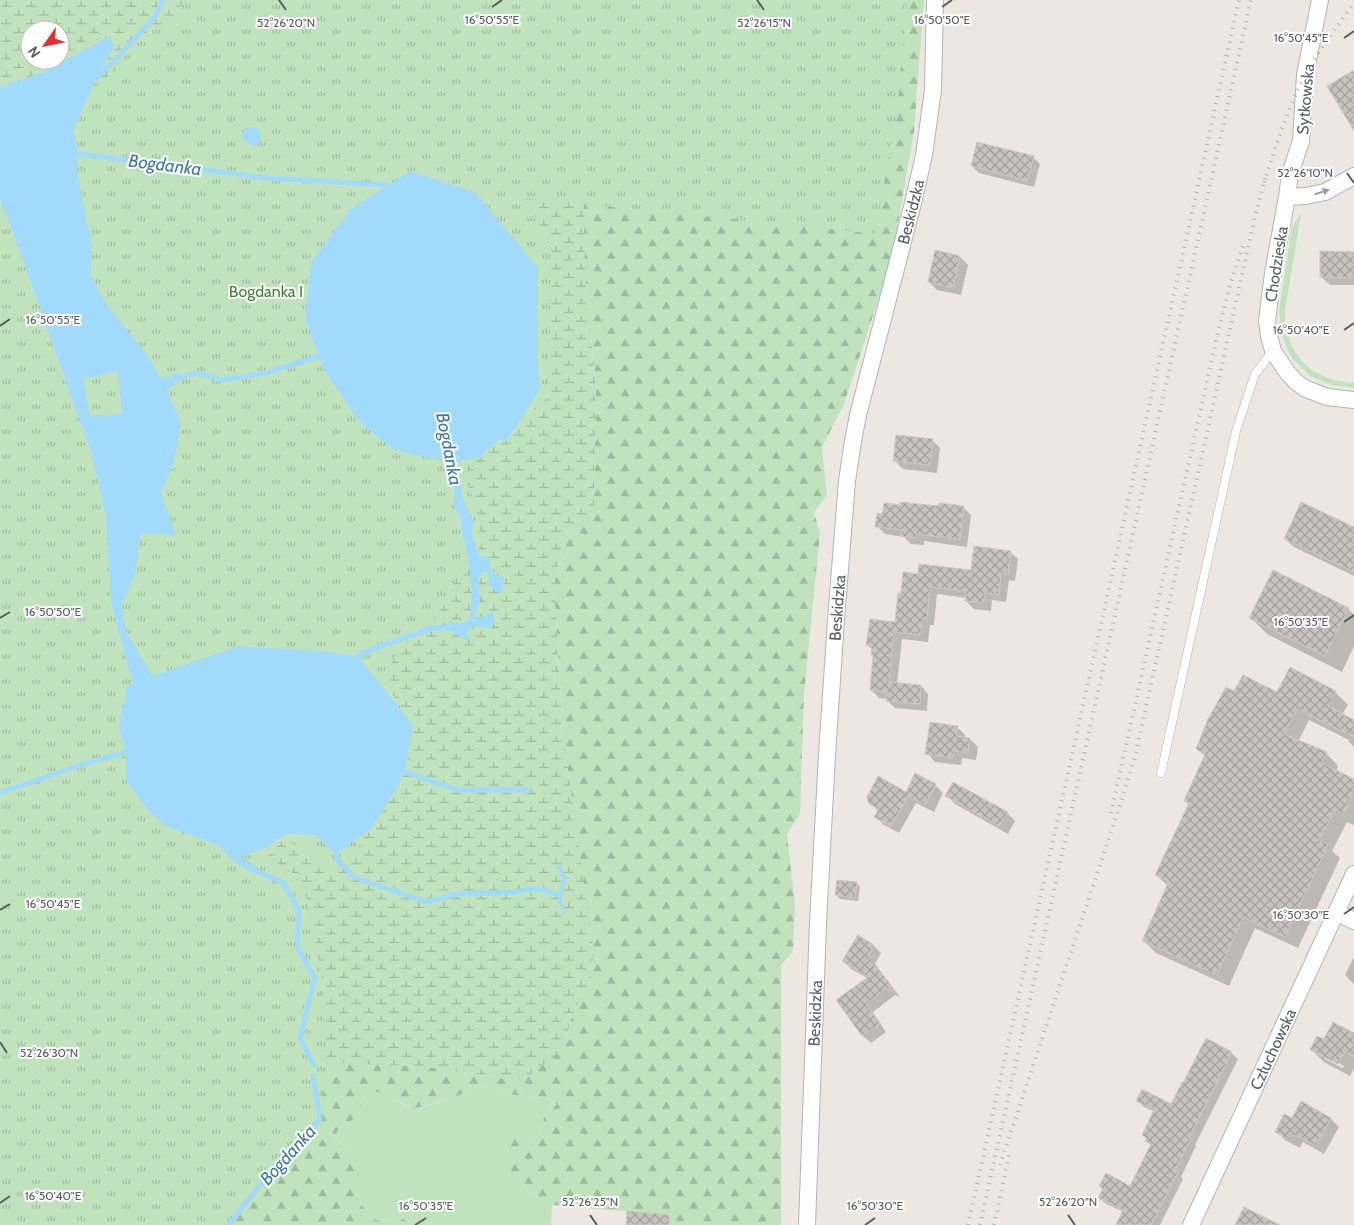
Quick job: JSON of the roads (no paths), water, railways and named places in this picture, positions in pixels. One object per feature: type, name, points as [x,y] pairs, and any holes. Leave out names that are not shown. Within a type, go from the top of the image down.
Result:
[{"type":"street","name":"Beskidzka","points":[[807,1225],[818,923],[836,620],[847,481],[858,415],[924,154],[933,90],[935,0]]},
{"type":"street","name":"Sytkowska","points":[[1287,197],[1290,174],[1301,141],[1305,75],[1320,0]]},
{"type":"street","points":[[1287,197],[1325,192],[1354,176]]},
{"type":"street","name":"Chodzieska","points":[[1287,197],[1273,273],[1267,321],[1273,351],[1287,372],[1304,388],[1327,397],[1354,400]]},
{"type":"street","name":"Człuchowska","points":[[1191,1225],[1354,874]]},
{"type":"street","points":[[1336,912],[1354,921]]},
{"type":"lane","points":[[1161,773],[1236,431],[1255,374],[1273,351]]},
{"type":"water","points":[[110,36],[114,46],[94,84],[73,131],[77,146],[78,177],[92,247],[91,276],[106,304],[146,353],[161,379],[180,372],[174,386],[167,389],[181,424],[174,462],[161,493],[176,535],[141,533],[135,573],[122,607],[126,631],[153,676],[239,646],[320,651],[358,656],[413,725],[405,772],[399,784],[372,828],[336,854],[315,835],[286,834],[265,848],[241,856],[255,866],[253,873],[232,860],[220,846],[166,826],[147,809],[126,780],[126,752],[119,727],[127,686],[133,683],[111,602],[106,515],[91,452],[0,199],[0,87],[48,70],[70,70],[70,58]],"holes":[[[118,371],[122,414],[90,416],[83,379]]]},
{"type":"water","points":[[252,127],[260,130],[261,140],[255,147],[242,137],[244,129]]},
{"type":"water","points":[[410,171],[476,193],[538,268],[537,354],[540,389],[507,441],[500,440],[484,452],[484,457],[454,462],[451,467],[459,478],[462,497],[475,525],[471,528],[479,554],[481,557],[490,556],[490,568],[499,577],[504,576],[501,594],[489,586],[489,573],[483,572],[479,577],[478,592],[481,596],[476,611],[476,620],[492,612],[495,620],[491,628],[474,626],[467,631],[466,636],[472,640],[446,630],[420,635],[419,629],[444,625],[450,622],[464,623],[470,619],[472,588],[461,516],[456,511],[455,491],[449,475],[444,473],[449,468],[450,462],[394,450],[359,421],[326,373],[305,320],[311,262],[351,209]]},
{"type":"water","points":[[562,864],[563,873],[567,877],[562,895],[566,911],[564,915],[558,901],[562,878],[557,867]]},
{"type":"waterway","name":"Bogdanka","points":[[95,79],[156,16],[163,0]]},
{"type":"waterway","name":"Bogdanka","points":[[72,153],[267,178],[387,185],[389,192]]},
{"type":"waterway","points":[[177,379],[196,373],[222,380],[266,373],[319,356]]},
{"type":"waterway","name":"Bogdanka","points":[[355,660],[358,656],[388,643],[425,631]]},
{"type":"waterway","points":[[0,793],[83,764],[126,752]]},
{"type":"waterway","points":[[405,772],[458,790],[527,790]]},
{"type":"waterway","points":[[336,854],[338,861],[354,877],[426,902],[456,894],[515,892],[533,889],[545,890],[558,895]]},
{"type":"waterway","name":"Bogdanka","points":[[249,866],[284,883],[299,910],[297,947],[315,978],[300,1037],[314,1065]]},
{"type":"waterway","name":"Bogdanka","points":[[229,1225],[277,1163],[320,1119],[313,1076]]},
{"type":"railway","points":[[968,1225],[1239,0]]},
{"type":"railway","points":[[980,1225],[1251,0]]},
{"type":"railway","points":[[1264,182],[1287,115],[1304,77],[1321,48],[1354,3]]},
{"type":"railway","points":[[1000,1165],[1135,756],[1256,212],[1266,176]]},
{"type":"railway","points":[[1111,813],[1217,336],[1230,285],[1243,246]]},
{"type":"railway","points":[[994,1225],[1009,1155]]},
{"type":"park label","name":"Bogdanka I","points":[[266,291]]}]
